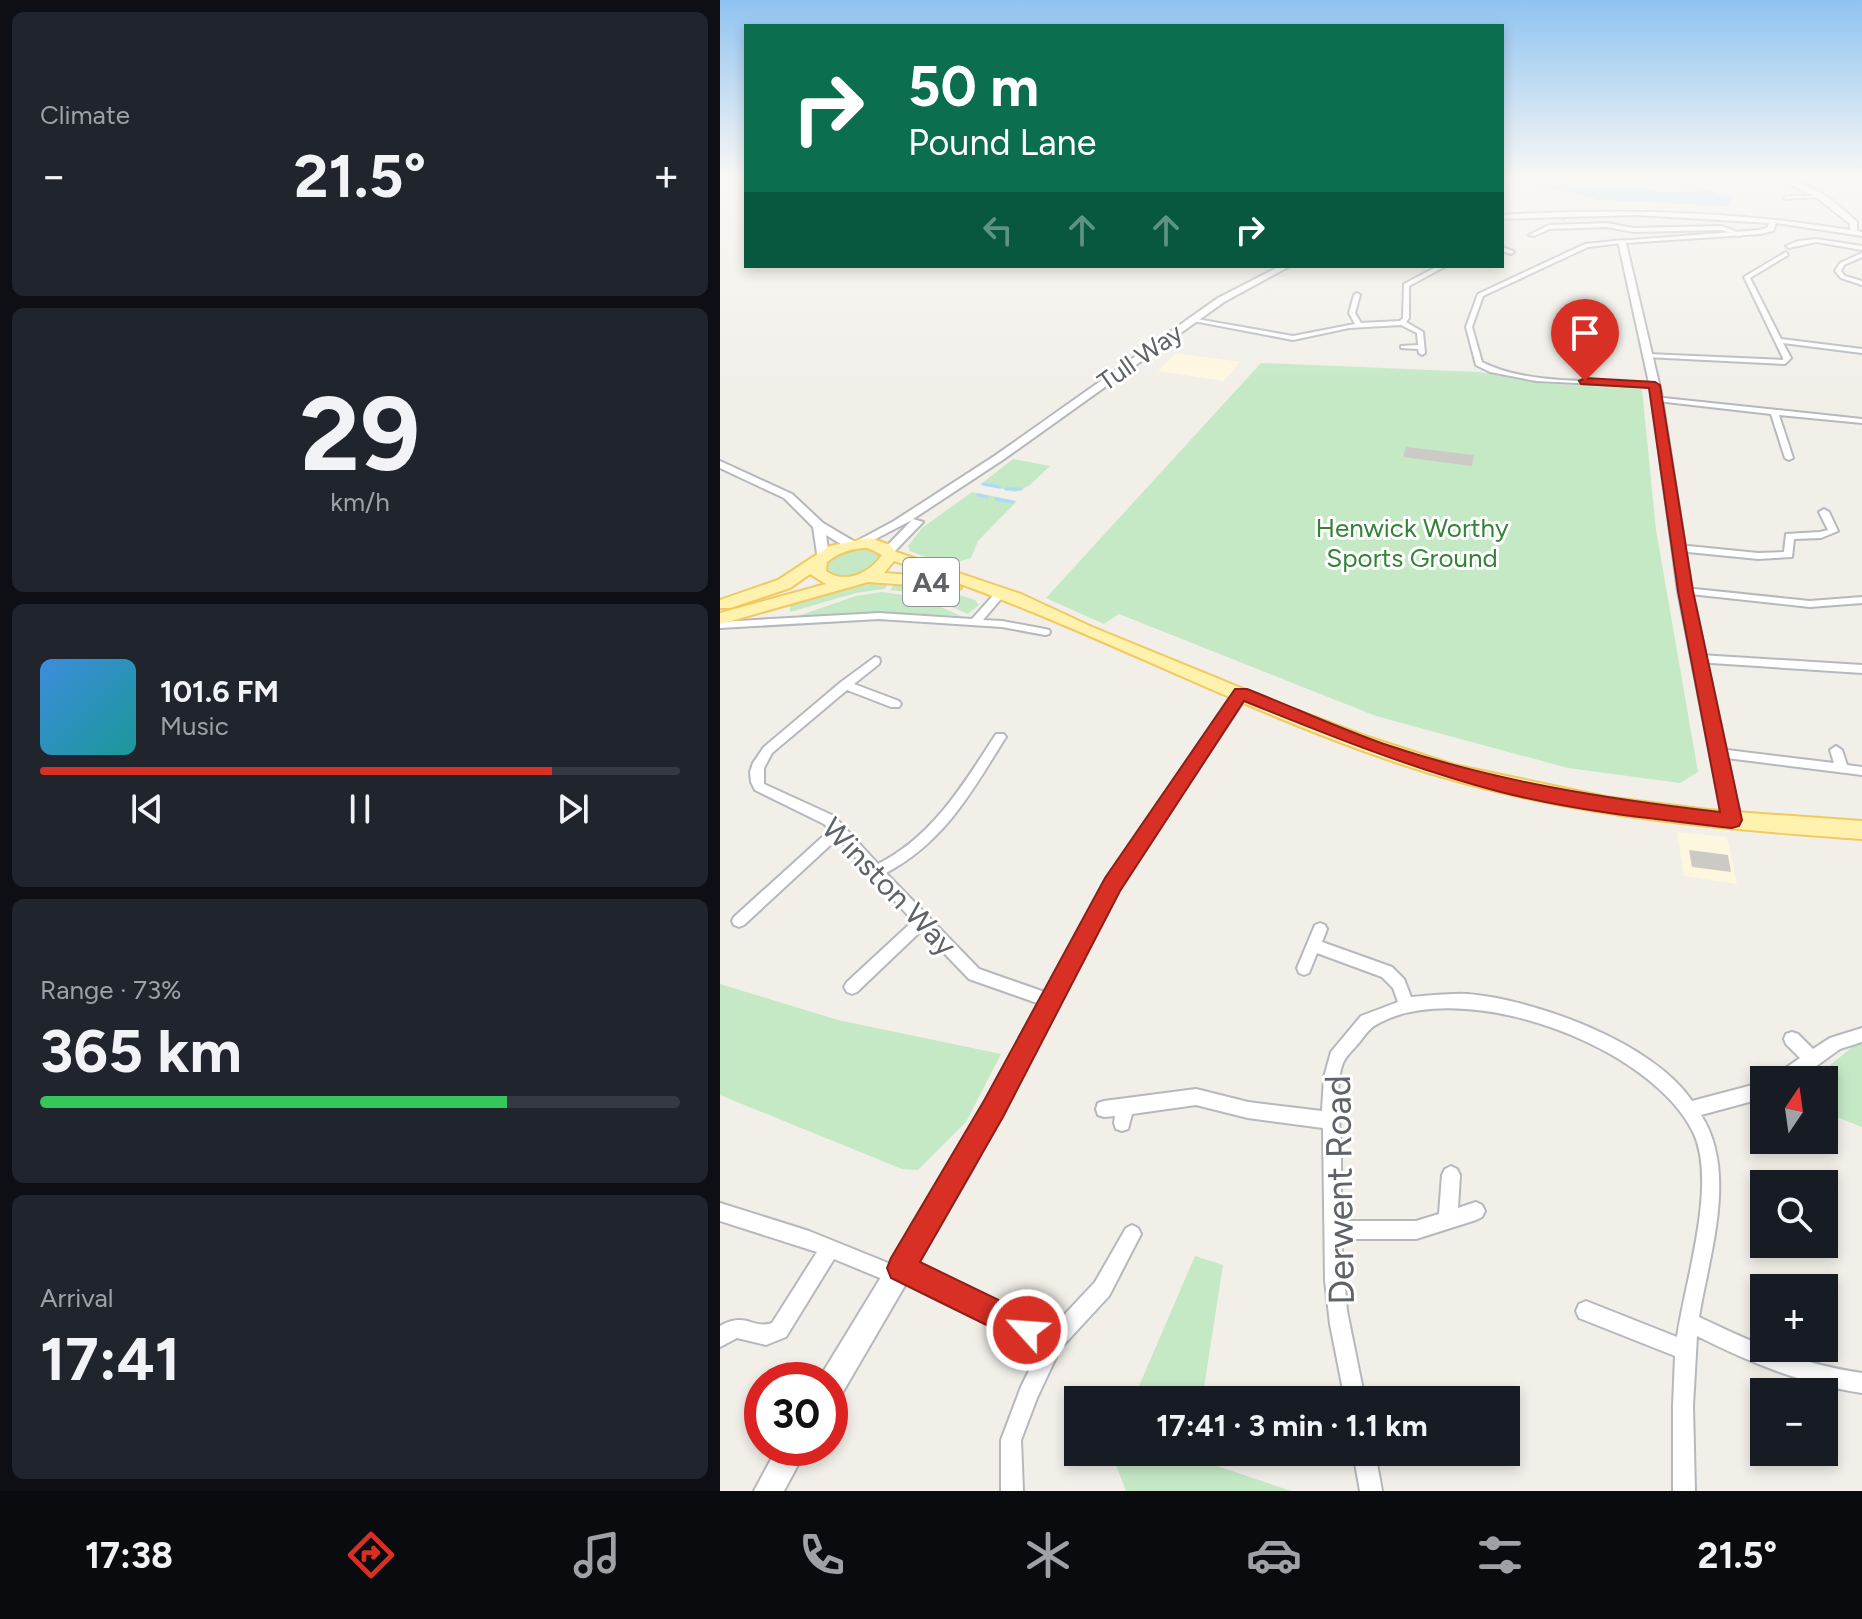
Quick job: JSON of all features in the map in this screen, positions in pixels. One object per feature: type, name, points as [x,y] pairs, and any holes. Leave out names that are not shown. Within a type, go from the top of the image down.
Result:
[{"type":"main road","name":"A4","points":[[855,543],[878,544],[889,553],[1057,625],[1086,631],[1407,758],[1499,784],[1591,804],[1732,820],[1862,830]]},
{"type":"main road","points":[[720,605],[766,592],[855,543]]},
{"type":"main road","name":"A4","points":[[720,619],[862,578],[880,569],[889,553]]},
{"type":"main road","name":"A4","points":[[821,559],[818,573],[840,582],[862,578],[924,581],[996,598]]},
{"type":"street","points":[[1584,247],[1480,295],[1473,310],[1470,336],[1479,363],[1488,369],[1553,379],[1862,421]]},
{"type":"street","points":[[1623,247],[1656,392],[1685,591],[1732,820]]},
{"type":"street","points":[[1504,250],[1511,252]]},
{"type":"street","points":[[1648,356],[1781,363],[1787,359],[1747,277],[1781,255]]},
{"type":"street","points":[[1862,255],[1840,266],[1838,272],[1862,283]]},
{"type":"street","points":[[1852,259],[1862,262]]},
{"type":"street","name":"Tull Way","points":[[855,543],[898,524],[1000,457],[1191,320],[1242,287],[1282,268]]},
{"type":"street","points":[[1402,323],[1406,318],[1406,285],[1439,268]]},
{"type":"street","points":[[1357,295],[1352,313],[1359,325]]},
{"type":"street","points":[[1191,320],[1293,338],[1359,325],[1402,323],[1420,332],[1422,350],[1403,347]]},
{"type":"street","points":[[1780,341],[1862,351]]},
{"type":"street","points":[[1774,411],[1789,458]]},
{"type":"street","name":"Tull Way","points":[[889,553],[906,530],[976,479],[1000,457]]},
{"type":"street","points":[[720,464],[788,496],[819,526],[855,543]]},
{"type":"street","points":[[1678,548],[1758,556],[1789,555],[1789,536],[1821,535],[1833,531],[1824,512]]},
{"type":"street","points":[[819,526],[821,559]]},
{"type":"street","points":[[1685,591],[1810,604],[1862,600]]},
{"type":"street","points":[[976,621],[996,598]]},
{"type":"street","points":[[720,625],[779,616],[865,616],[976,621],[1045,632]]},
{"type":"street","points":[[1700,659],[1862,669]]},
{"type":"street","name":"Winston Way","points":[[875,661],[768,750],[758,767],[756,780],[759,787],[807,807],[839,829],[974,974],[1051,1001]]},
{"type":"street","points":[[845,685],[889,702],[873,711]]},
{"type":"street","points":[[845,1362],[963,1164],[1095,914],[1128,859],[1241,693]]},
{"type":"street","points":[[877,871],[900,861],[928,840],[1000,737]]},
{"type":"street","points":[[1836,750],[1842,769]]},
{"type":"street","points":[[1719,753],[1860,771]]},
{"type":"street","points":[[739,921],[839,829]]},
{"type":"street","points":[[852,987],[922,921]]},
{"type":"street","points":[[1304,968],[1320,929]]},
{"type":"street","points":[[1313,945],[1387,972],[1399,984],[1406,1004]]},
{"type":"street","name":"Derwent Road","points":[[1352,1386],[1336,1302],[1331,1121],[1334,1067],[1338,1055],[1362,1027],[1385,1012],[1406,1004],[1446,1000],[1483,1003],[1566,1024],[1644,1064],[1693,1109]]},
{"type":"street","points":[[1802,1066],[1836,1043],[1862,1035]]},
{"type":"street","points":[[1792,1039],[1812,1059]]},
{"type":"street","points":[[1684,1491],[1682,1434],[1689,1322],[1712,1207],[1709,1160],[1693,1109],[1750,1094]]},
{"type":"street","points":[[1104,1109],[1124,1115],[1196,1097],[1248,1110],[1331,1121]]},
{"type":"street","points":[[1448,1221],[1451,1175]]},
{"type":"street","points":[[1334,1230],[1416,1230],[1476,1211]]},
{"type":"street","points":[[720,1212],[899,1272],[1053,1342]]},
{"type":"street","points":[[1012,1491],[1011,1440],[1053,1342],[1102,1289],[1132,1234]]},
{"type":"street","points":[[720,1337],[736,1328],[766,1335],[779,1330],[829,1250]]},
{"type":"street","points":[[1586,1311],[1687,1351]]},
{"type":"street","points":[[1689,1322],[1781,1367],[1822,1379],[1862,1383]]},
{"type":"street","points":[[768,1491],[783,1466]]},
{"type":"street","points":[[1367,1466],[1371,1491]]},
{"type":"shaded area","points":[[1176,353],[1240,362],[1224,381],[1158,371]]},
{"type":"shaded area","points":[[1677,832],[1727,837],[1737,884],[1684,876]]},
{"type":"green space","name":"Henwick Worthy Sports Ground","points":[[1261,363],[1479,372],[1537,383],[1642,389],[1656,530],[1698,772],[1680,783],[1568,768],[1376,716],[1119,614],[1104,624],[1046,598]]},
{"type":"green space","points":[[1013,459],[1050,466],[1030,485],[1016,492],[981,484]]},
{"type":"green space","points":[[972,492],[1017,501],[978,541],[971,558],[947,565],[910,551],[908,546],[922,528]]},
{"type":"green space","points":[[863,547],[877,550],[880,559],[869,569],[847,576],[827,570],[827,561],[838,552]]},
{"type":"green space","points":[[889,582],[885,589],[856,593],[790,612],[790,604],[863,585]]},
{"type":"green space","points":[[896,582],[938,588],[975,600],[979,605],[968,614],[922,594],[890,590]]},
{"type":"green space","points":[[882,592],[918,597],[961,616],[902,613],[795,617],[856,596]]},
{"type":"green space","points":[[720,984],[838,1020],[1001,1054],[966,1122],[918,1170],[902,1169],[720,1095]]},
{"type":"green space","points":[[1862,1042],[1862,1127],[1838,1118],[1838,1066],[1829,1066]]},
{"type":"green space","points":[[1195,1256],[1223,1265],[1204,1386],[1139,1386]]},
{"type":"green space","points":[[1116,1466],[1217,1466],[1291,1491],[1126,1491]]},
{"type":"building","points":[[1406,447],[1474,455],[1472,466],[1403,457]]},
{"type":"building","points":[[1689,850],[1728,855],[1731,872],[1692,867]]},
{"type":"waterway","points":[[983,484],[999,487]]},
{"type":"waterway","points":[[1006,489],[1021,489]]},
{"type":"waterway","points":[[978,495],[987,497]]},
{"type":"waterway","points":[[996,499],[1012,502]]},
{"type":"route","points":[[1027,1330],[901,1268],[994,1108],[1112,885],[1241,693],[1348,737],[1454,773],[1544,795],[1614,807],[1732,820],[1685,591],[1655,385],[1585,381]]}]
